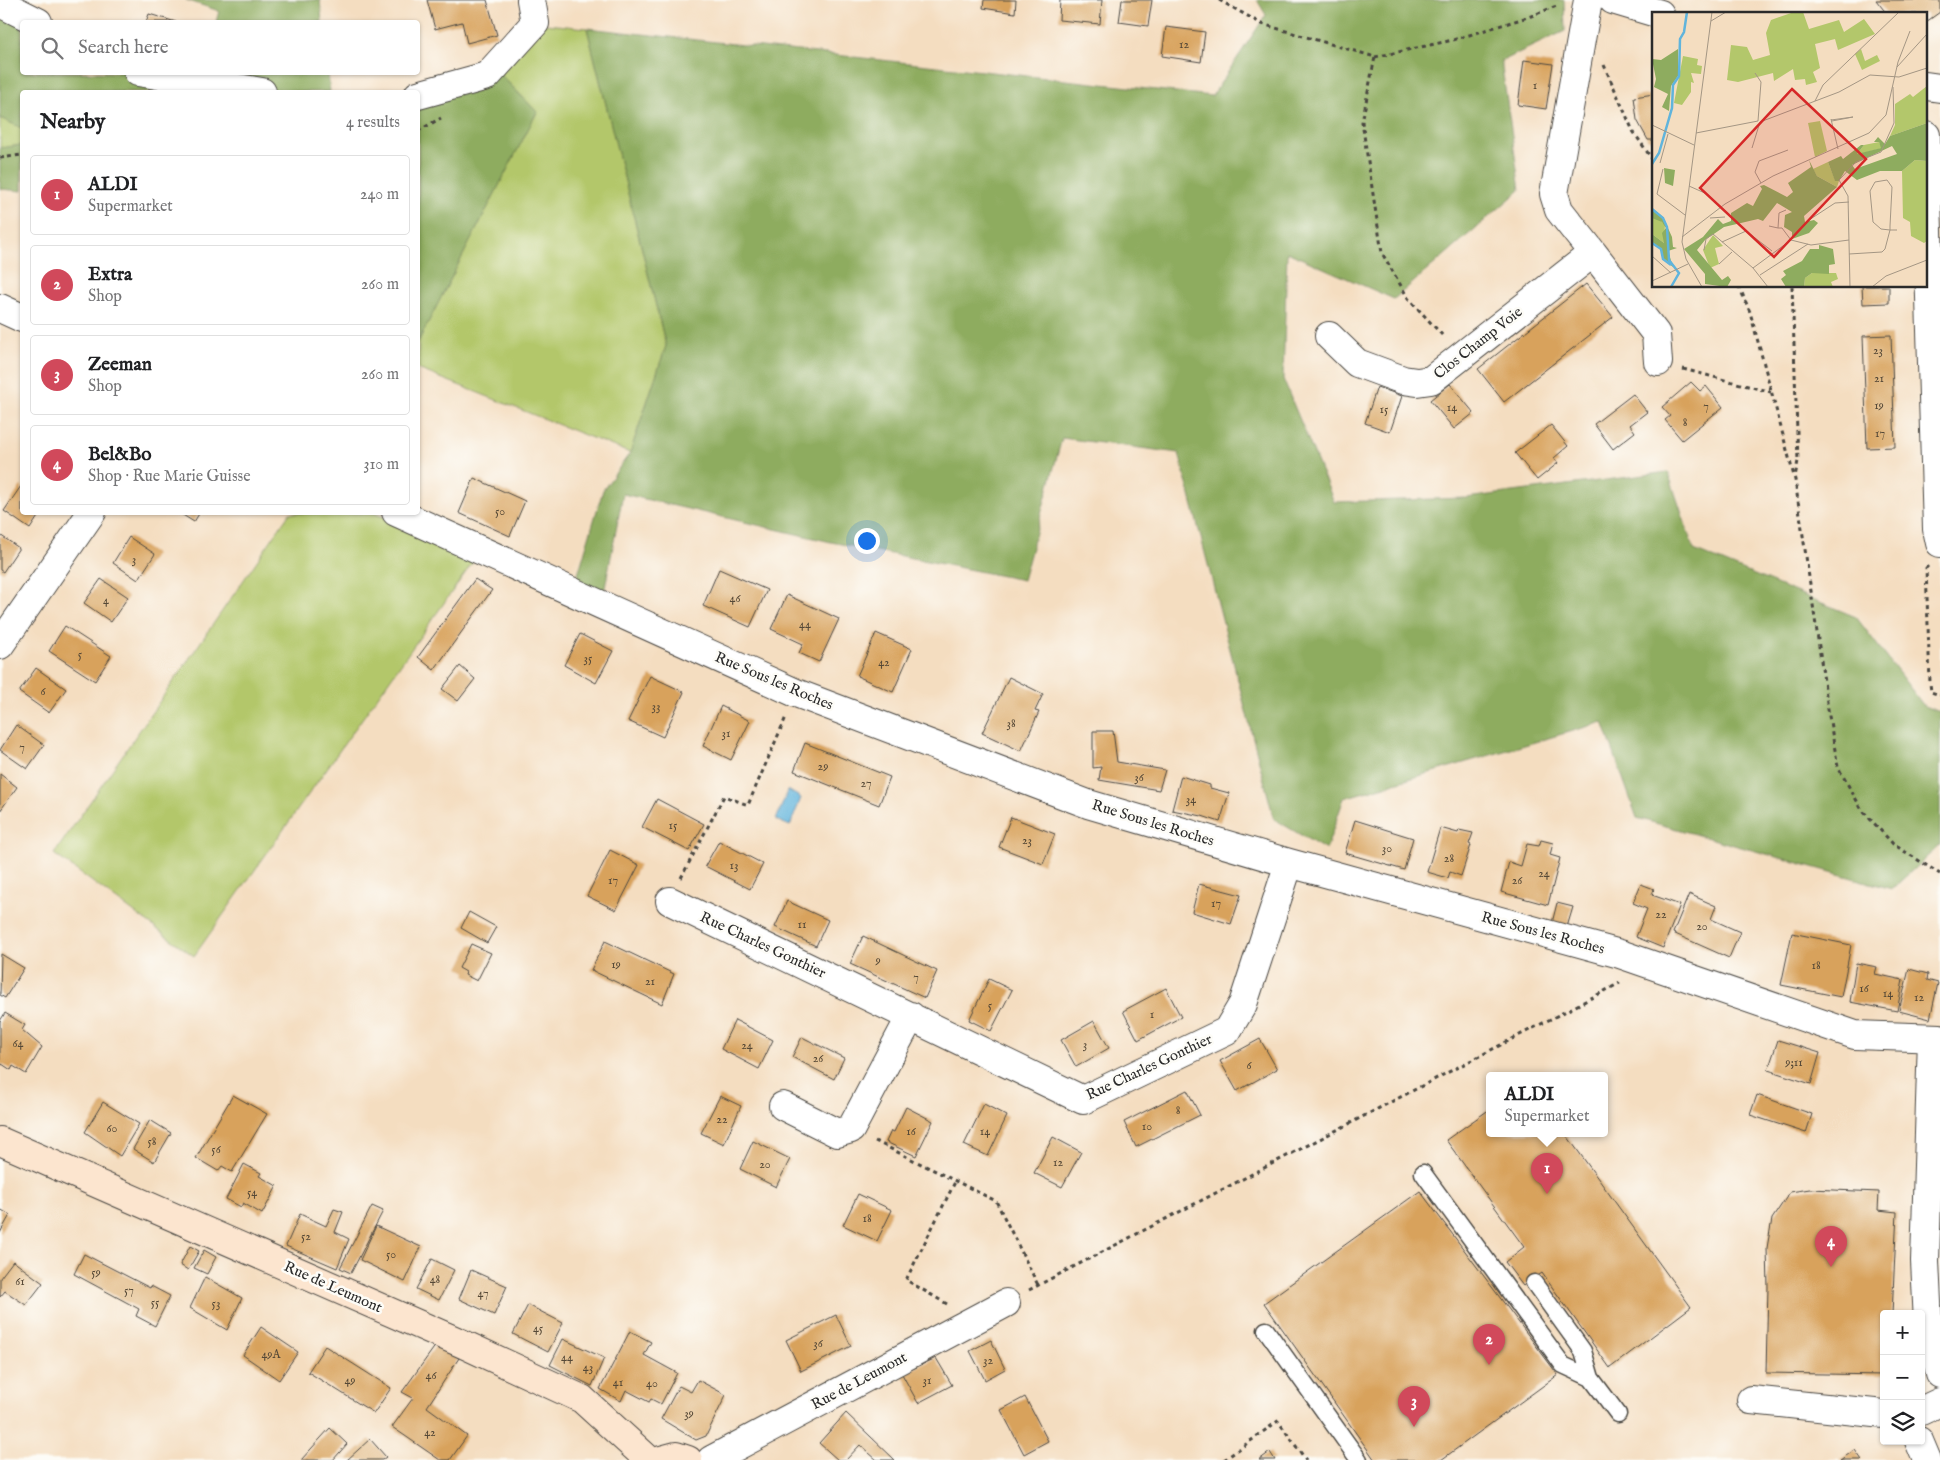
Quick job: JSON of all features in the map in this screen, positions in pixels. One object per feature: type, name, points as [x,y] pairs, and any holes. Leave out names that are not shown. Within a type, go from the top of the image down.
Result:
[{"type":"street","points":[[420,94],[487,76],[535,23],[531,0]]},
{"type":"street","points":[[1613,0],[1653,12]]},
{"type":"street","points":[[1576,2],[1554,194],[1559,210],[1656,334],[1658,362]]},
{"type":"street","points":[[0,3],[34,20]]},
{"type":"street","points":[[157,75],[250,90]]},
{"type":"street","points":[[1928,197],[1931,133]]},
{"type":"street","points":[[1928,249],[1937,529],[1936,553]]},
{"type":"street","name":"Clos Champ Voie","points":[[1329,336],[1357,363],[1402,380],[1417,382],[1431,380],[1592,253]]},
{"type":"street","points":[[0,308],[20,317]]},
{"type":"street","points":[[0,645],[90,515]]},
{"type":"street","name":"Rue Sous les Roches","points":[[403,515],[796,693],[1088,804],[1288,863],[1620,954],[1855,1035],[1936,1038]]},
{"type":"street","name":"Rue Charles Gonthier","points":[[670,901],[1083,1100],[1227,1031],[1243,1004],[1288,863]]},
{"type":"street","points":[[783,1106],[837,1133],[851,1129],[911,1016]]},
{"type":"street","points":[[1936,1038],[1924,1261],[1928,1323],[1940,1374]]},
{"type":"street","name":"Rue de Leumont","points":[[0,1141],[461,1343],[582,1399],[649,1460]]},
{"type":"street","name":"Rue de Leumont","points":[[711,1460],[1006,1302]]},
{"type":"street","points":[[1751,1400],[1880,1414]]},
{"type":"street","points":[[1925,1409],[1940,1402]]},
{"type":"street","points":[[1921,1445],[1927,1460]]},
{"type":"street","points":[[661,1460],[676,1456],[688,1460]]},
{"type":"lane","points":[[1423,1173],[1563,1365],[1591,1378]]},
{"type":"lane","points":[[1534,1283],[1583,1351],[1591,1378],[1618,1414]]},
{"type":"lane","points":[[1266,1330],[1359,1460]]},
{"type":"path","points":[[1219,0],[1262,24],[1375,57],[1453,40],[1576,2]]},
{"type":"path","points":[[1375,57],[1362,122],[1382,253],[1408,298],[1462,356]]},
{"type":"path","points":[[1603,62],[1632,131],[1652,159]]},
{"type":"path","points":[[0,158],[20,155]]},
{"type":"path","points":[[1740,288],[1750,312],[1795,480],[1828,716],[1838,767],[1862,810],[1893,844],[1940,874]]},
{"type":"path","points":[[1792,288],[1798,462],[1795,480]]},
{"type":"path","points":[[1658,362],[1772,392]]},
{"type":"path","points":[[1936,553],[1926,568],[1930,692],[1940,695]]},
{"type":"path","points":[[670,901],[724,796],[748,805],[796,693]]},
{"type":"path","points":[[1006,1302],[1516,1038],[1629,978],[1647,964]]},
{"type":"path","points":[[851,1129],[996,1201],[1038,1285]]},
{"type":"path","points":[[956,1180],[906,1280],[974,1320]]},
{"type":"path","points":[[1224,1460],[1278,1422],[1306,1460]]},
{"type":"green space","points":[[186,0],[320,0],[322,20],[217,20],[219,11]]},
{"type":"green space","points":[[1257,0],[1564,0],[1565,31],[1501,61],[1520,190],[1394,299],[1287,252],[1283,379],[1334,502],[1466,498],[1668,472],[1694,550],[1856,617],[1924,706],[1940,712],[1940,845],[1892,889],[1637,818],[1603,722],[1344,798],[1326,850],[1274,819],[1179,453],[1062,438],[1023,580],[831,542],[623,494],[603,598],[574,588],[603,490],[630,453],[666,346],[587,28],[1212,96],[1266,15]]},
{"type":"green space","points":[[0,3],[20,20],[20,75],[328,75],[330,90],[20,90],[20,127],[0,118]]},
{"type":"green space","points":[[535,23],[587,28],[666,346],[630,453],[420,370],[420,338],[537,112],[494,68]]},
{"type":"green space","points":[[494,68],[537,112],[420,338],[420,94]]},
{"type":"green space","points":[[0,118],[20,127],[20,145],[0,148]]},
{"type":"green space","points":[[20,145],[20,191],[0,189],[0,148]]},
{"type":"green space","points":[[289,515],[379,515],[478,555],[194,956],[54,854]]},
{"type":"water","points":[[788,790],[801,798],[790,826],[776,820]]},
{"type":"building","points":[[427,0],[487,0],[497,35],[467,43],[462,22],[435,29]]},
{"type":"building","points":[[984,0],[1016,0],[1015,13],[983,8]]},
{"type":"building","points":[[1060,0],[1102,0],[1100,24],[1059,20]]},
{"type":"building","points":[[1122,0],[1152,0],[1148,26],[1119,22]]},
{"type":"building","points":[[1876,0],[1940,0],[1940,12],[1928,21],[1928,12],[1885,12]]},
{"type":"building","points":[[149,14],[169,20],[147,20]]},
{"type":"building","points":[[1166,27],[1205,32],[1201,62],[1162,56]]},
{"type":"building","points":[[1524,60],[1553,64],[1546,109],[1518,105]]},
{"type":"building","points":[[1652,94],[1652,140],[1648,140],[1637,120],[1634,97]]},
{"type":"building","points":[[1586,284],[1613,317],[1504,402],[1478,369]]},
{"type":"building","points":[[1862,288],[1889,288],[1889,303],[1863,304]]},
{"type":"building","points":[[1891,335],[1895,447],[1867,448],[1863,336]]},
{"type":"building","points":[[1691,382],[1700,391],[1706,386],[1723,407],[1682,440],[1665,420],[1670,416],[1662,407]]},
{"type":"building","points":[[1450,384],[1474,413],[1454,429],[1430,400]]},
{"type":"building","points":[[1377,387],[1402,396],[1390,432],[1365,423]]},
{"type":"building","points":[[1633,394],[1647,412],[1630,425],[1635,432],[1613,449],[1594,424]]},
{"type":"building","points":[[1551,425],[1568,446],[1554,458],[1558,463],[1537,480],[1515,453]]},
{"type":"building","points":[[474,478],[525,501],[510,536],[459,513]]},
{"type":"building","points":[[20,487],[20,515],[39,515],[30,529],[4,511]]},
{"type":"building","points":[[183,515],[198,515],[194,522]]},
{"type":"building","points":[[0,535],[19,548],[3,572],[0,570]]},
{"type":"building","points":[[129,537],[155,554],[138,580],[113,563]]},
{"type":"building","points":[[719,569],[767,590],[750,627],[703,606]]},
{"type":"building","points":[[101,579],[128,597],[111,622],[84,603]]},
{"type":"building","points":[[475,579],[492,590],[434,670],[418,657]]},
{"type":"building","points":[[787,595],[839,619],[819,662],[799,653],[803,644],[771,629]]},
{"type":"building","points":[[65,626],[111,656],[95,681],[49,651]]},
{"type":"building","points":[[876,633],[912,649],[893,692],[857,676]]},
{"type":"building","points":[[580,634],[613,651],[596,683],[564,665]]},
{"type":"building","points":[[460,666],[475,679],[458,701],[442,689]]},
{"type":"building","points":[[36,668],[66,689],[49,713],[19,692]]},
{"type":"building","points":[[650,676],[684,692],[663,737],[628,721]]},
{"type":"building","points":[[1009,677],[1043,694],[1035,711],[1039,712],[1021,751],[982,733]]},
{"type":"building","points":[[721,706],[750,721],[731,760],[703,746]]},
{"type":"building","points":[[16,725],[44,745],[27,769],[0,750]]},
{"type":"building","points":[[1093,731],[1113,731],[1117,762],[1165,770],[1159,790],[1099,780],[1101,767],[1093,768]]},
{"type":"building","points":[[805,743],[890,777],[879,805],[794,771]]},
{"type":"building","points":[[0,774],[17,787],[0,811]]},
{"type":"building","points":[[1181,776],[1210,785],[1210,788],[1229,793],[1220,822],[1172,810]]},
{"type":"building","points":[[657,799],[704,824],[689,851],[642,827]]},
{"type":"building","points":[[1011,817],[1055,834],[1043,864],[999,847]]},
{"type":"building","points":[[1355,820],[1413,838],[1404,870],[1345,853]]},
{"type":"building","points":[[1440,828],[1458,833],[1459,830],[1473,833],[1461,876],[1450,872],[1448,878],[1427,872]]},
{"type":"building","points":[[1541,840],[1553,843],[1550,855],[1560,858],[1548,905],[1501,892],[1509,862],[1521,866],[1527,844],[1539,846]]},
{"type":"building","points":[[719,841],[763,864],[750,889],[705,866]]},
{"type":"building","points":[[610,850],[639,865],[616,910],[587,896]]},
{"type":"building","points":[[1199,884],[1241,895],[1231,924],[1192,912]]},
{"type":"building","points":[[1641,884],[1654,889],[1652,895],[1680,905],[1663,948],[1636,937],[1647,909],[1633,903]]},
{"type":"building","points":[[1689,894],[1716,906],[1711,919],[1740,932],[1729,958],[1673,933]]},
{"type":"building","points":[[787,901],[828,920],[816,946],[775,927]]},
{"type":"building","points":[[1557,903],[1573,907],[1567,927],[1552,923]]},
{"type":"building","points":[[469,912],[496,927],[487,943],[461,928]]},
{"type":"building","points":[[1792,933],[1851,945],[1841,997],[1781,985]]},
{"type":"building","points":[[863,936],[937,971],[925,998],[850,964]]},
{"type":"building","points":[[605,941],[674,974],[662,1004],[591,970]]},
{"type":"building","points":[[471,944],[491,953],[477,981],[465,975],[466,972],[459,968]]},
{"type":"building","points":[[1,954],[24,968],[5,998],[0,995]]},
{"type":"building","points":[[1856,963],[1877,967],[1875,974],[1903,980],[1897,1011],[1850,1002]]},
{"type":"building","points":[[1909,969],[1928,974],[1927,980],[1938,983],[1930,1019],[1899,1011]]},
{"type":"building","points":[[989,979],[1012,990],[991,1031],[969,1020]]},
{"type":"building","points":[[1166,988],[1181,1017],[1138,1040],[1123,1011]]},
{"type":"building","points":[[5,1013],[25,1025],[22,1030],[42,1047],[26,1074],[13,1066],[11,1070],[2,1064],[0,1067],[0,1021]]},
{"type":"building","points":[[735,1020],[773,1040],[759,1069],[721,1049]]},
{"type":"building","points":[[1094,1021],[1109,1048],[1076,1067],[1061,1040]]},
{"type":"building","points":[[802,1037],[844,1058],[834,1079],[792,1057]]},
{"type":"building","points":[[1260,1039],[1277,1069],[1237,1091],[1220,1061]]},
{"type":"building","points":[[1778,1040],[1820,1053],[1811,1084],[1768,1070]]},
{"type":"building","points":[[1187,1090],[1200,1115],[1136,1147],[1124,1122]]},
{"type":"building","points":[[233,1095],[267,1114],[232,1172],[222,1166],[218,1171],[196,1158]]},
{"type":"building","points":[[1757,1095],[1812,1114],[1806,1133],[1750,1115]]},
{"type":"building","points":[[720,1096],[741,1106],[724,1144],[701,1133]]},
{"type":"building","points":[[103,1102],[139,1124],[120,1156],[85,1132]]},
{"type":"building","points":[[984,1104],[1007,1116],[988,1156],[964,1145]]},
{"type":"building","points":[[906,1107],[933,1121],[916,1156],[886,1142],[891,1131],[894,1132]]},
{"type":"building","points":[[1486,1112],[1486,1137],[1568,1137],[1691,1307],[1610,1368],[1542,1273],[1523,1286],[1505,1262],[1524,1247],[1446,1140]]},
{"type":"building","points":[[150,1120],[171,1133],[154,1162],[133,1149]]},
{"type":"building","points":[[1053,1137],[1081,1152],[1062,1187],[1034,1173]]},
{"type":"building","points":[[753,1141],[790,1159],[776,1187],[740,1169]]},
{"type":"building","points":[[244,1164],[261,1173],[259,1176],[277,1186],[262,1214],[243,1203],[241,1207],[226,1199]]},
{"type":"building","points":[[1810,1189],[1879,1192],[1878,1210],[1897,1212],[1892,1310],[1880,1310],[1880,1375],[1766,1373],[1767,1248],[1772,1219],[1790,1192]]},
{"type":"building","points":[[1420,1191],[1558,1375],[1441,1460],[1375,1460],[1264,1303]]},
{"type":"building","points":[[858,1194],[892,1210],[877,1241],[843,1225]]},
{"type":"building","points":[[372,1206],[383,1211],[351,1273],[340,1268]]},
{"type":"building","points":[[0,1209],[10,1215],[0,1233]]},
{"type":"building","points":[[334,1209],[343,1212],[335,1232],[349,1239],[337,1268],[286,1246],[300,1214],[326,1226]]},
{"type":"building","points":[[376,1226],[421,1247],[405,1282],[360,1260]]},
{"type":"building","points":[[190,1246],[199,1251],[188,1270],[180,1265]]},
{"type":"building","points":[[204,1250],[216,1257],[207,1274],[194,1268]]},
{"type":"building","points":[[84,1254],[150,1288],[151,1286],[170,1296],[155,1326],[136,1316],[139,1309],[74,1274]]},
{"type":"building","points":[[432,1259],[454,1270],[439,1300],[416,1289]]},
{"type":"building","points":[[13,1261],[43,1283],[26,1305],[5,1291],[0,1297],[0,1278]]},
{"type":"building","points":[[471,1270],[507,1286],[494,1315],[459,1299]]},
{"type":"building","points":[[205,1277],[242,1298],[227,1330],[190,1308]]},
{"type":"building","points":[[528,1305],[563,1323],[548,1352],[513,1334]]},
{"type":"building","points":[[836,1315],[851,1346],[801,1371],[786,1340]]},
{"type":"building","points":[[261,1327],[298,1352],[279,1380],[243,1355]]},
{"type":"building","points":[[630,1331],[651,1342],[644,1355],[677,1373],[661,1404],[651,1399],[649,1402],[626,1390],[621,1401],[600,1389]]},
{"type":"building","points":[[563,1339],[604,1358],[592,1386],[550,1365]]},
{"type":"building","points":[[991,1340],[1005,1369],[985,1380],[970,1351]]},
{"type":"building","points":[[436,1345],[459,1358],[427,1407],[467,1436],[450,1460],[440,1460],[392,1427],[413,1398],[402,1392]]},
{"type":"building","points":[[325,1346],[391,1388],[374,1413],[308,1372]]},
{"type":"building","points":[[936,1358],[952,1385],[918,1403],[902,1374]]},
{"type":"building","points":[[698,1380],[726,1395],[706,1436],[696,1440],[661,1419],[679,1386],[691,1392]]},
{"type":"building","points":[[1025,1397],[1048,1441],[1024,1454],[1001,1410]]},
{"type":"building","points":[[846,1413],[895,1460],[877,1460],[860,1445],[846,1460],[838,1460],[819,1443]]},
{"type":"building","points":[[330,1428],[347,1444],[333,1460],[301,1460]]},
{"type":"building","points":[[370,1439],[386,1457],[382,1460],[347,1460]]},
{"type":"building","points":[[1855,1450],[1862,1460],[1840,1460]]},
{"type":"building","points":[[1270,1452],[1275,1460],[1259,1460]]},
{"type":"place","name":"ALDI","points":[[1547,1194]]},
{"type":"place","name":"Bel&Bo","points":[[1831,1267]]},
{"type":"place","name":"Extra","points":[[1489,1365]]},
{"type":"place","name":"Zeeman","points":[[1414,1427]]}]
